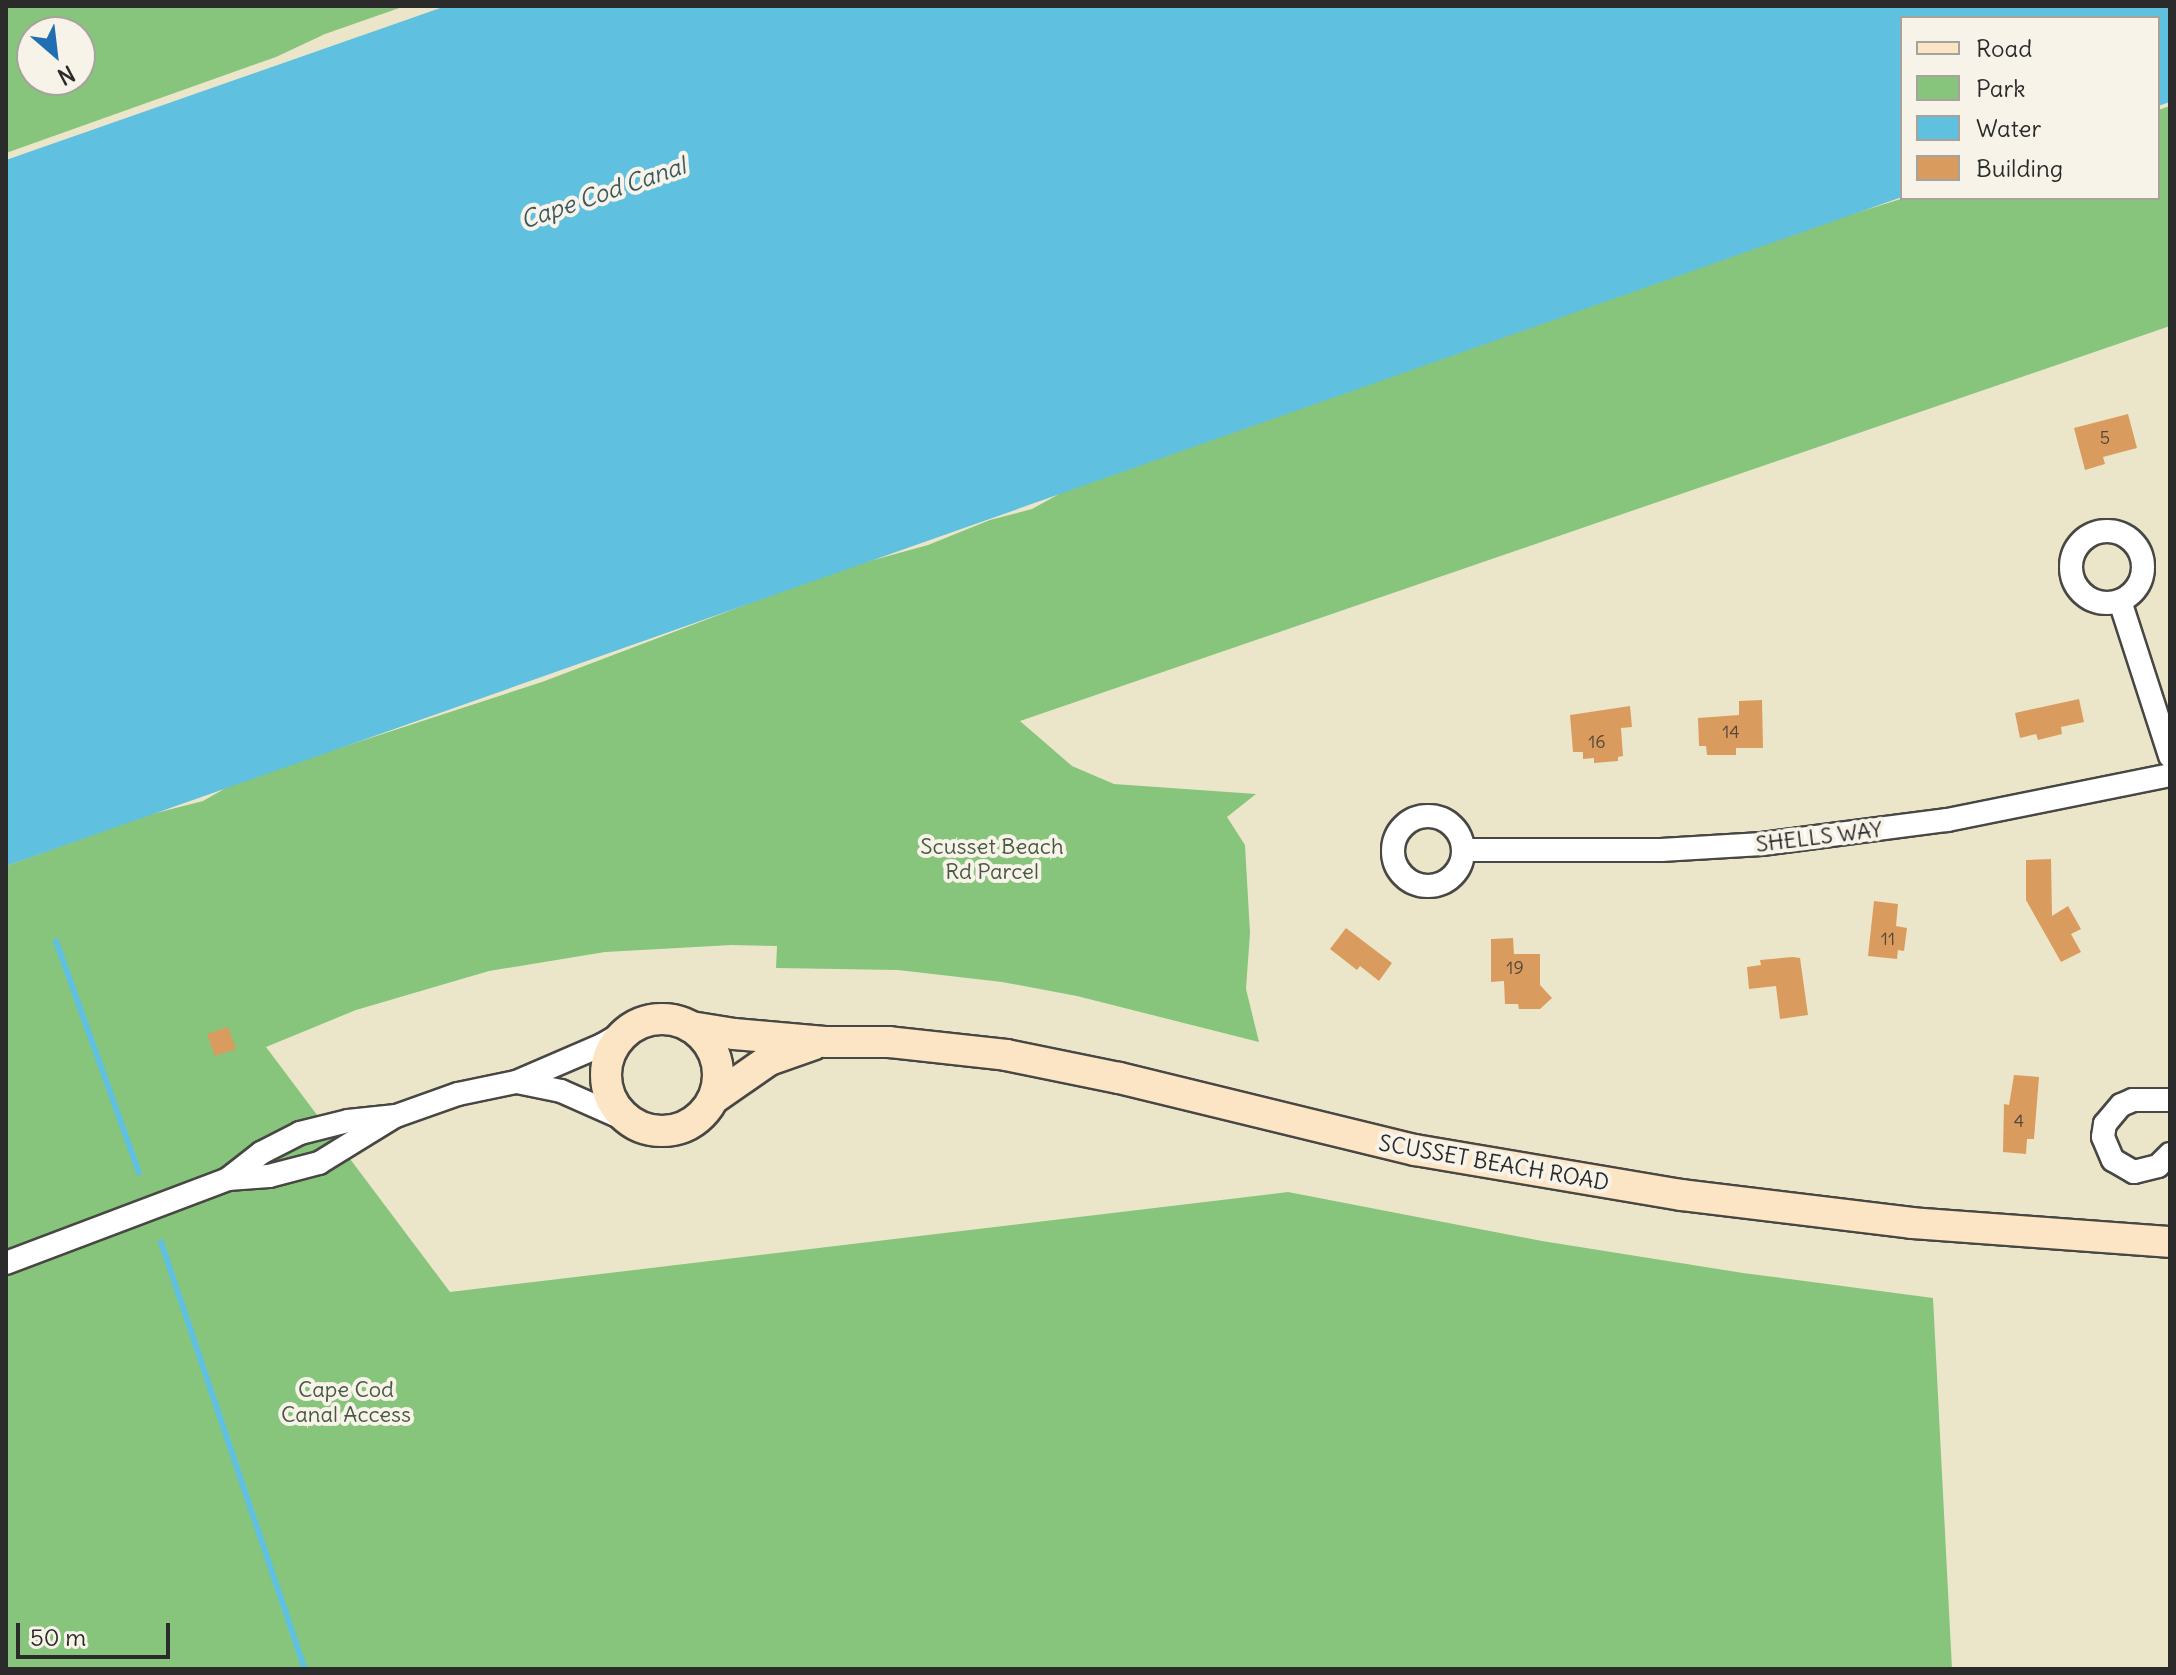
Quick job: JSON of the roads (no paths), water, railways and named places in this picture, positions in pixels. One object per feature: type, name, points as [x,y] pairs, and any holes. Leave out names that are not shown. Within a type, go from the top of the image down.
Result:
[{"type":"main road","name":"SCUSSET BEACH ROAD","points":[[633,1027],[662,1019],[691,1027],[825,1042],[889,1042],[1022,1058],[1415,1150],[1667,1193],[1911,1223],[2170,1242]]},
{"type":"main road","points":[[629,1121],[616,1108],[608,1091],[606,1073],[610,1055],[619,1039],[633,1027]]},
{"type":"main road","points":[[691,1027],[704,1037],[715,1059],[718,1083],[713,1099]]},
{"type":"main road","name":"SCUSSET BEACH ROAD","points":[[629,1121],[660,1131],[676,1130],[697,1118],[713,1099],[769,1060],[825,1042]]},
{"type":"street","points":[[2120,601],[2170,756]]},
{"type":"street","name":"SHELLS WAY","points":[[1464,850],[1634,851],[1762,844],[1974,816],[2170,775]]},
{"type":"street","name":"SCUSSET BEACH ROAD","points":[[396,1116],[458,1094],[516,1082],[602,1045],[633,1027]]},
{"type":"street","name":"SCUSSET BEACH ROAD","points":[[516,1082],[571,1094],[629,1121]]},
{"type":"street","points":[[2170,1100],[2133,1100],[2121,1105],[2105,1124],[2103,1137],[2113,1160],[2134,1172],[2158,1166],[2170,1154]]},
{"type":"street","points":[[228,1179],[261,1153],[300,1133],[348,1121],[396,1116]]},
{"type":"street","points":[[6,1263],[228,1179],[269,1176],[319,1163],[396,1116]]},
{"type":"water","name":"Cape Cod Canal","points":[[446,6],[2170,6],[2170,102],[2160,105],[2160,16],[1900,16],[1900,198],[6,866],[6,160]]},
{"type":"waterway","points":[[56,941],[139,1173]]},
{"type":"waterway","points":[[161,1242],[305,1669]]},
{"type":"park label","name":"Scusset Beach Rd Parcel","points":[[992,858]]},
{"type":"park label","name":"Cape Cod Canal Access","points":[[346,1402]]}]
